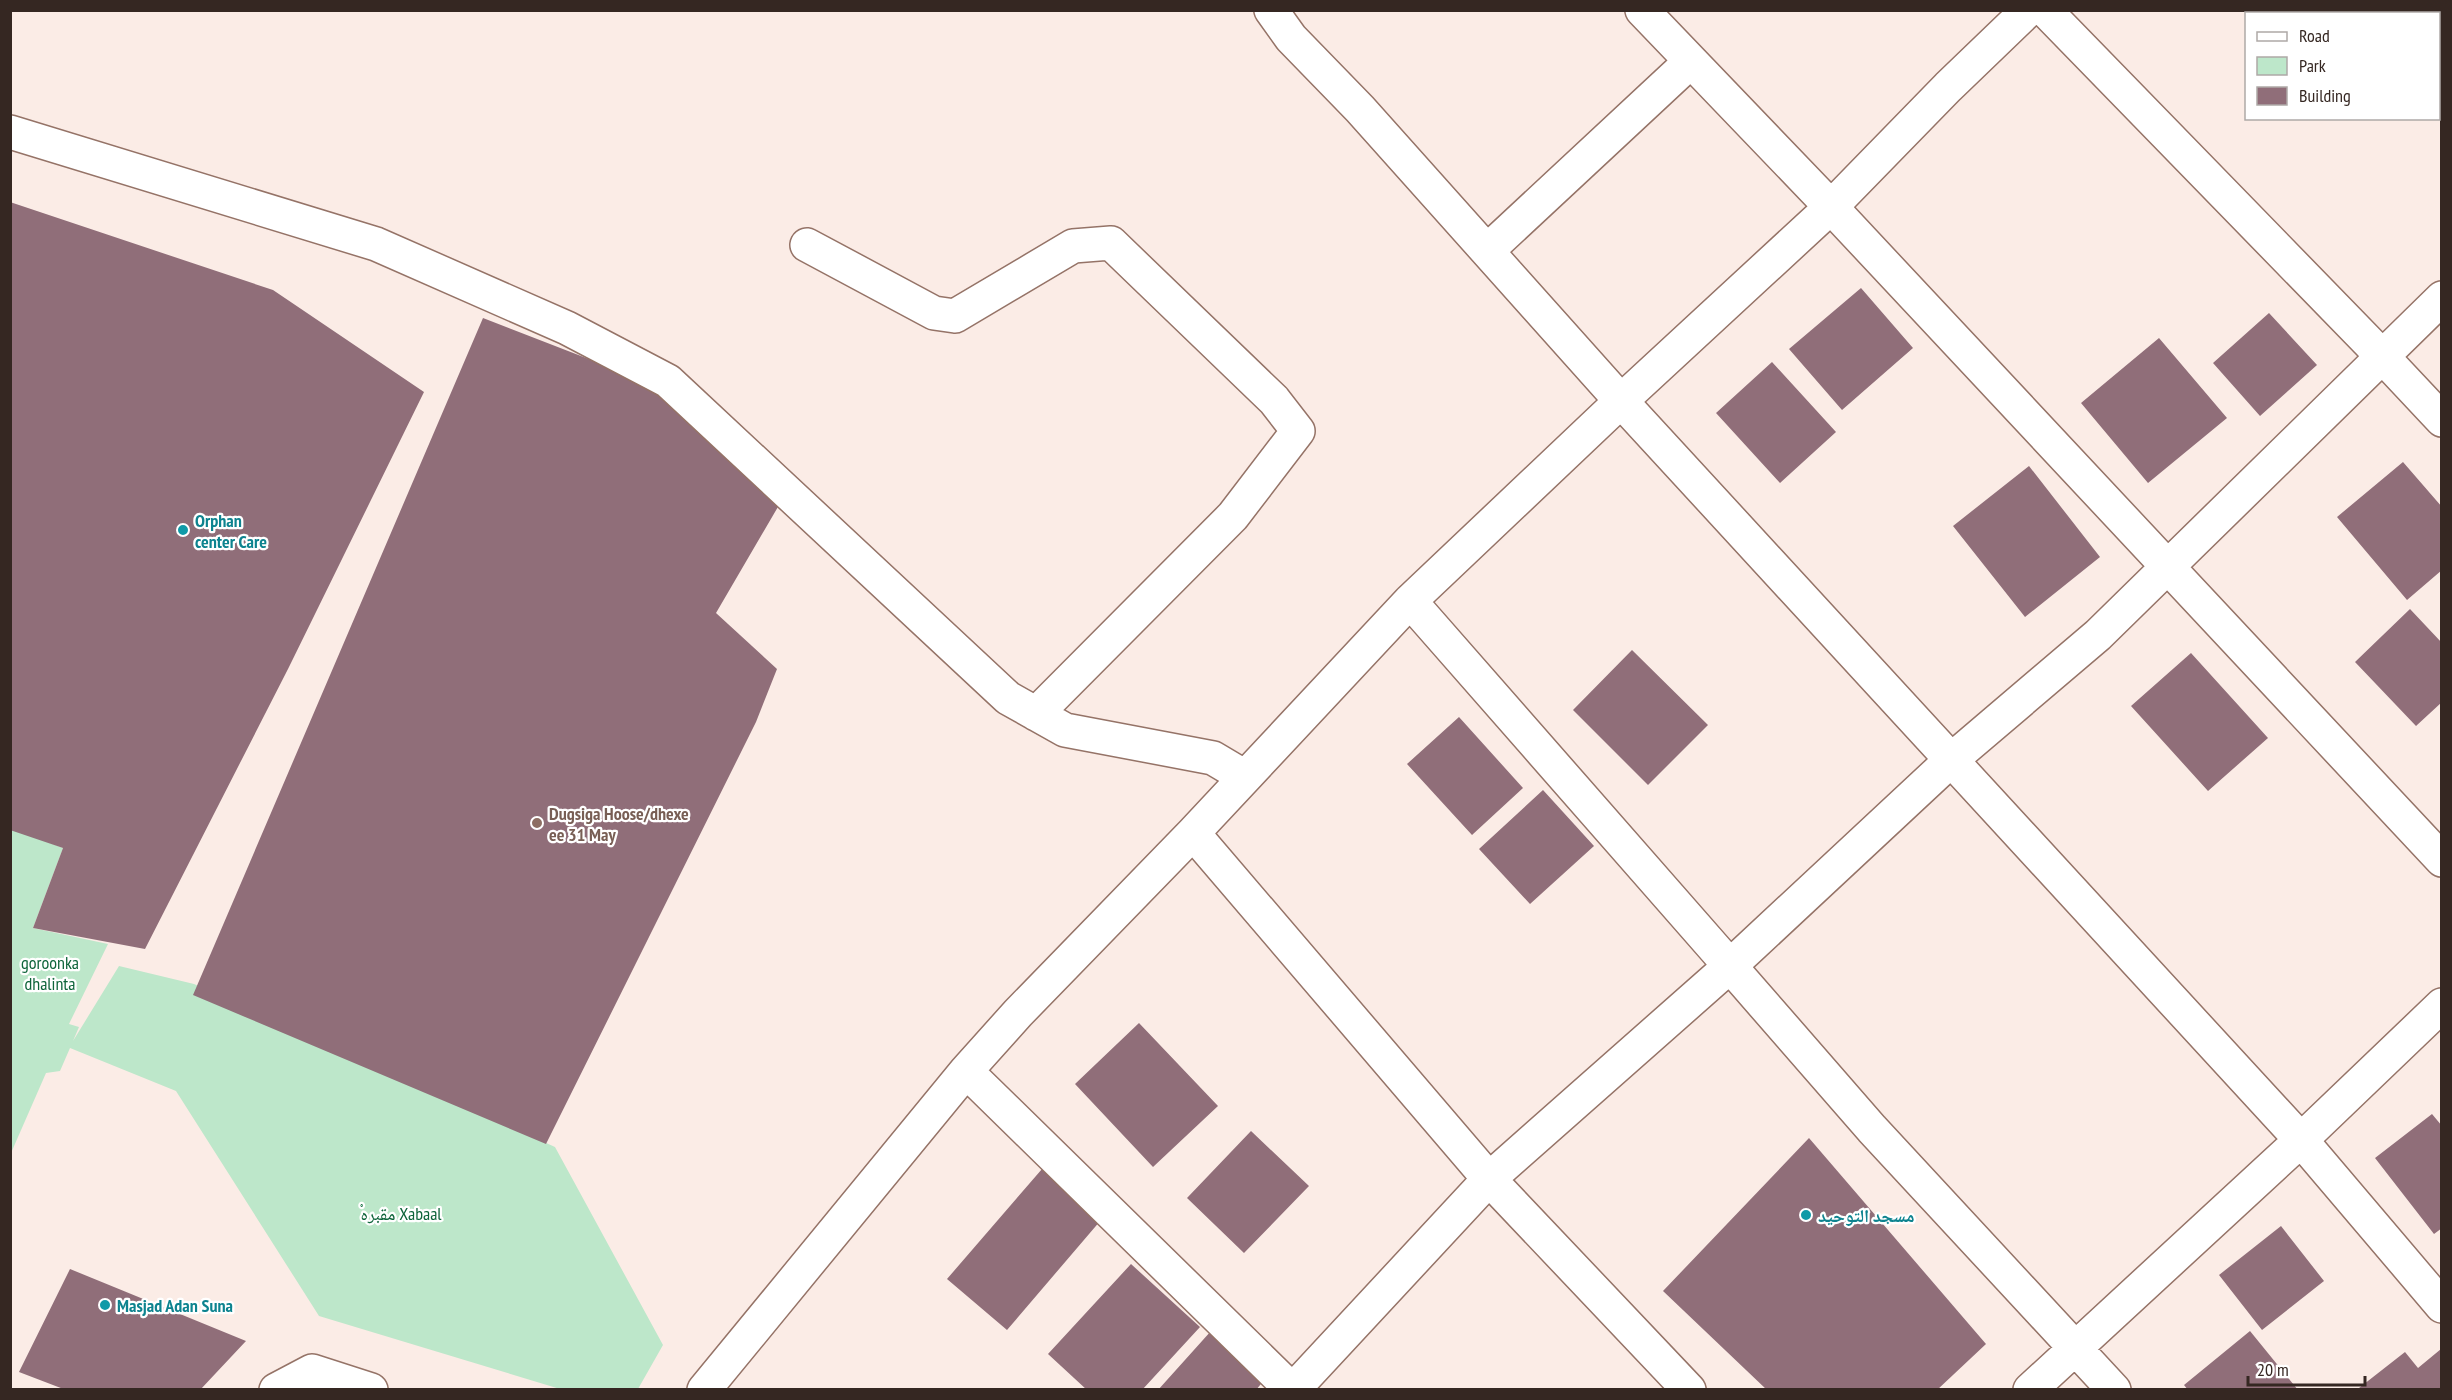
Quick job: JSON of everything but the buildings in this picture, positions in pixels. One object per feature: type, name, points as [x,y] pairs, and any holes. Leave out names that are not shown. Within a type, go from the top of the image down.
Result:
[{"type":"street","points":[[1271,10],[1292,38],[1360,109],[1621,401],[2301,1140],[2442,1306]]},
{"type":"street","points":[[1641,10],[1831,207],[2442,860]]},
{"type":"street","points":[[705,1389],[966,1071],[1018,1013],[1193,833],[1410,601],[1621,401],[1831,207],[1948,87],[2028,10]]},
{"type":"street","points":[[2045,10],[2381,354],[2442,420]]},
{"type":"street","points":[[1487,251],[1690,62]]},
{"type":"street","points":[[10,132],[376,244],[567,328],[668,381],[1008,698],[1065,730],[1213,758],[1245,777]]},
{"type":"street","points":[[807,245],[934,312],[955,316],[1073,246],[1111,243],[1274,400],[1298,431],[1233,516],[1036,714]]},
{"type":"street","points":[[966,1071],[1293,1389],[1489,1179],[1730,966],[1950,761],[2098,635],[2381,354],[2442,298]]},
{"type":"street","points":[[1410,601],[1872,1129],[2114,1389]]},
{"type":"street","points":[[1193,833],[1489,1179],[1689,1389]]},
{"type":"street","points":[[2030,1389],[2301,1140],[2442,1005]]},
{"type":"street","points":[[276,1389],[312,1371],[371,1389]]},
{"type":"green space","name":"ْمقبره Xabaal","points":[[11,828],[63,848],[33,928],[108,944],[69,1024],[79,1027],[73,1041],[119,966],[194,984],[555,1147],[663,1345],[638,1389],[560,1389],[319,1316],[176,1091],[70,1048],[60,1071],[46,1073],[11,1153]]},
{"type":"place","name":"Orphan center Care","points":[[183,530]]},
{"type":"place","name":"Dugsiga Hoose/dhexe ee 31 May","points":[[537,823]]},
{"type":"place","name":"مسجد التوحيد","points":[[1806,1215]]},
{"type":"place","name":"Masjad Adan Suna","points":[[105,1305]]},
{"type":"park label","name":"goroonka dhalinta","points":[[50,972]]}]
